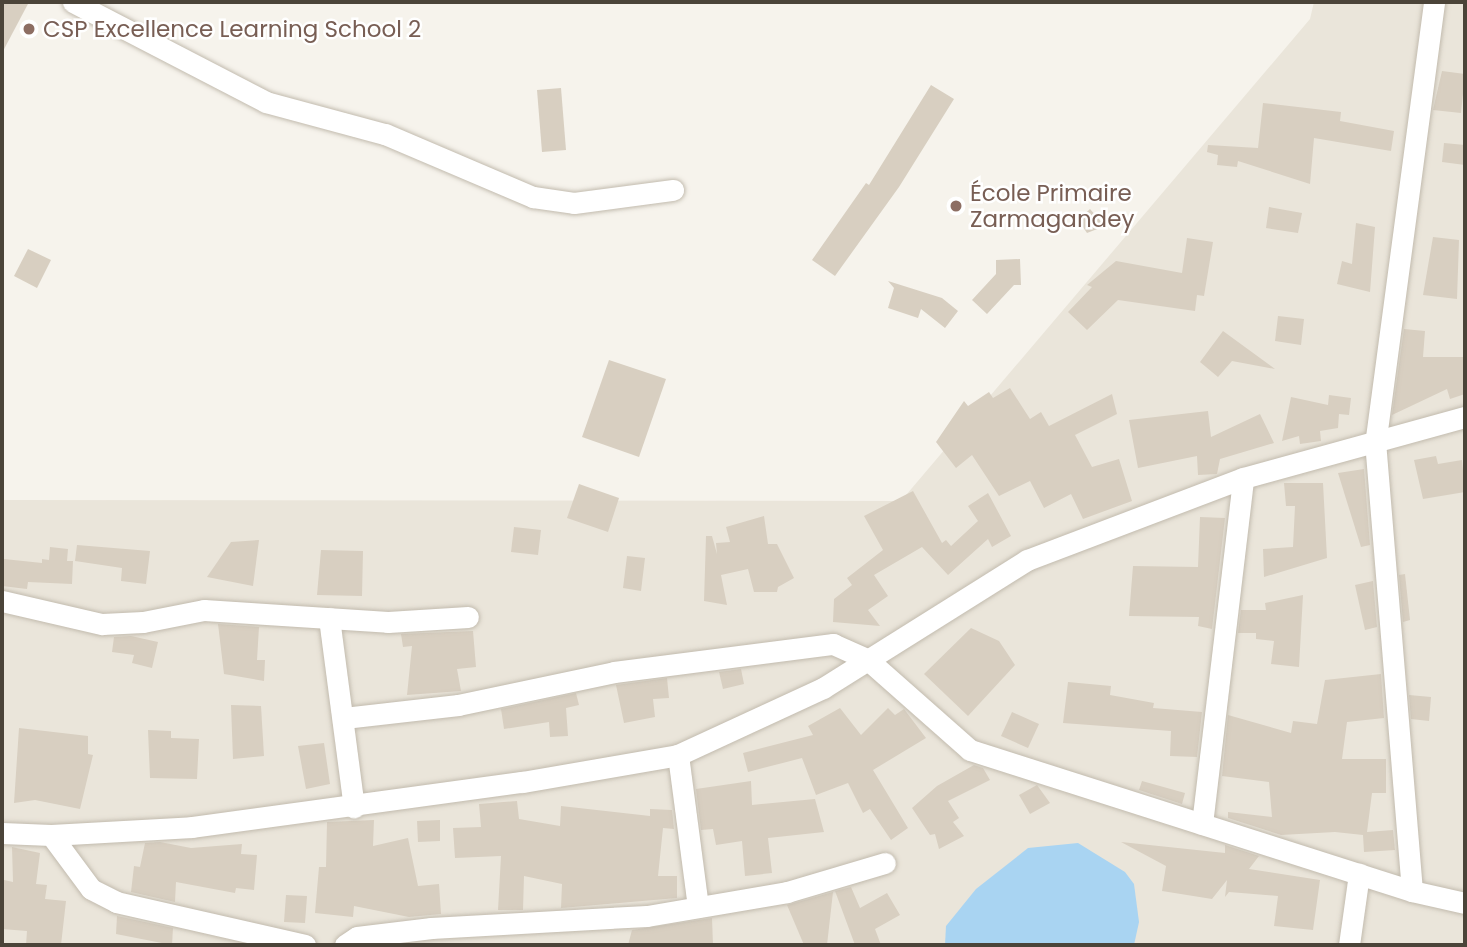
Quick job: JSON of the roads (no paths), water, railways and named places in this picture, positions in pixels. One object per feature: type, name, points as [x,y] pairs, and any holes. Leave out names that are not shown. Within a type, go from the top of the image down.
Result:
[{"type":"street","points":[[73,2],[266,103],[385,134],[533,197],[574,203],[673,190]]},
{"type":"street","points":[[1412,891],[1374,445],[1434,2]]},
{"type":"street","points":[[2,833],[51,835],[192,827],[354,807],[678,755],[823,688],[1027,560],[1243,478],[1374,445],[1465,417]]},
{"type":"street","points":[[1202,824],[1243,478]]},
{"type":"street","points":[[2,601],[102,624],[143,622],[204,610],[388,622],[468,617]]},
{"type":"street","points":[[329,618],[354,807]]},
{"type":"street","points":[[344,718],[458,705],[614,672],[832,644],[867,659],[970,750],[1412,891],[1465,903]]},
{"type":"street","points":[[678,755],[698,906]]},
{"type":"street","points":[[51,835],[91,889],[116,902],[305,945]]},
{"type":"street","points":[[345,945],[373,934],[647,916],[787,892],[885,863]]},
{"type":"street","points":[[1349,945],[1359,873]]},
{"type":"water","points":[[1078,843],[1125,872],[1134,884],[1139,922],[1134,945],[945,945],[946,926],[976,889],[1028,848]]},
{"type":"place","name":"CSP Excellence Learning School 2","points":[[29,29]]},
{"type":"place","name":"École Primaire Zarmagandey","points":[[956,206]]}]
